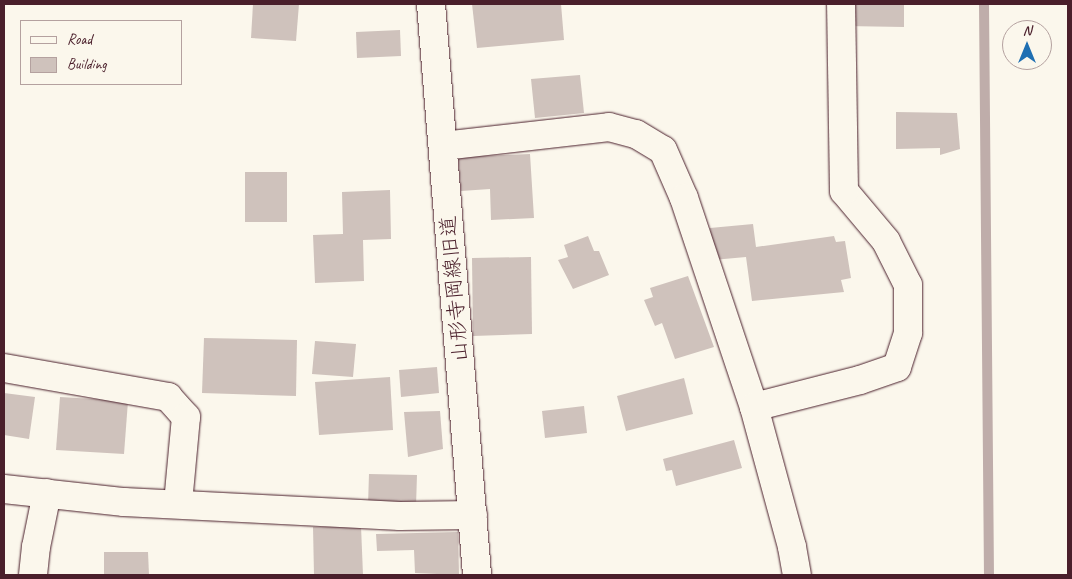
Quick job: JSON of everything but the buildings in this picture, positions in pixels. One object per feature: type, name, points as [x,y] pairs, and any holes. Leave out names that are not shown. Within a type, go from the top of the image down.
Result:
[{"type":"street","name":"山形寺岡線旧道","points":[[431,4],[478,575]]},
{"type":"street","points":[[754,407],[860,380],[897,367],[908,333],[908,286],[886,241],[844,190],[841,4]]},
{"type":"street","points":[[443,146],[609,128],[636,134],[663,150],[684,198],[754,407],[792,547],[797,575]]},
{"type":"street","points":[[4,368],[168,396],[186,417],[178,504]]},
{"type":"street","points":[[4,489],[124,502],[400,516],[473,515]]},
{"type":"street","points":[[34,575],[36,547],[47,494]]},
{"type":"waterway","points":[[984,4],[989,575]]}]
